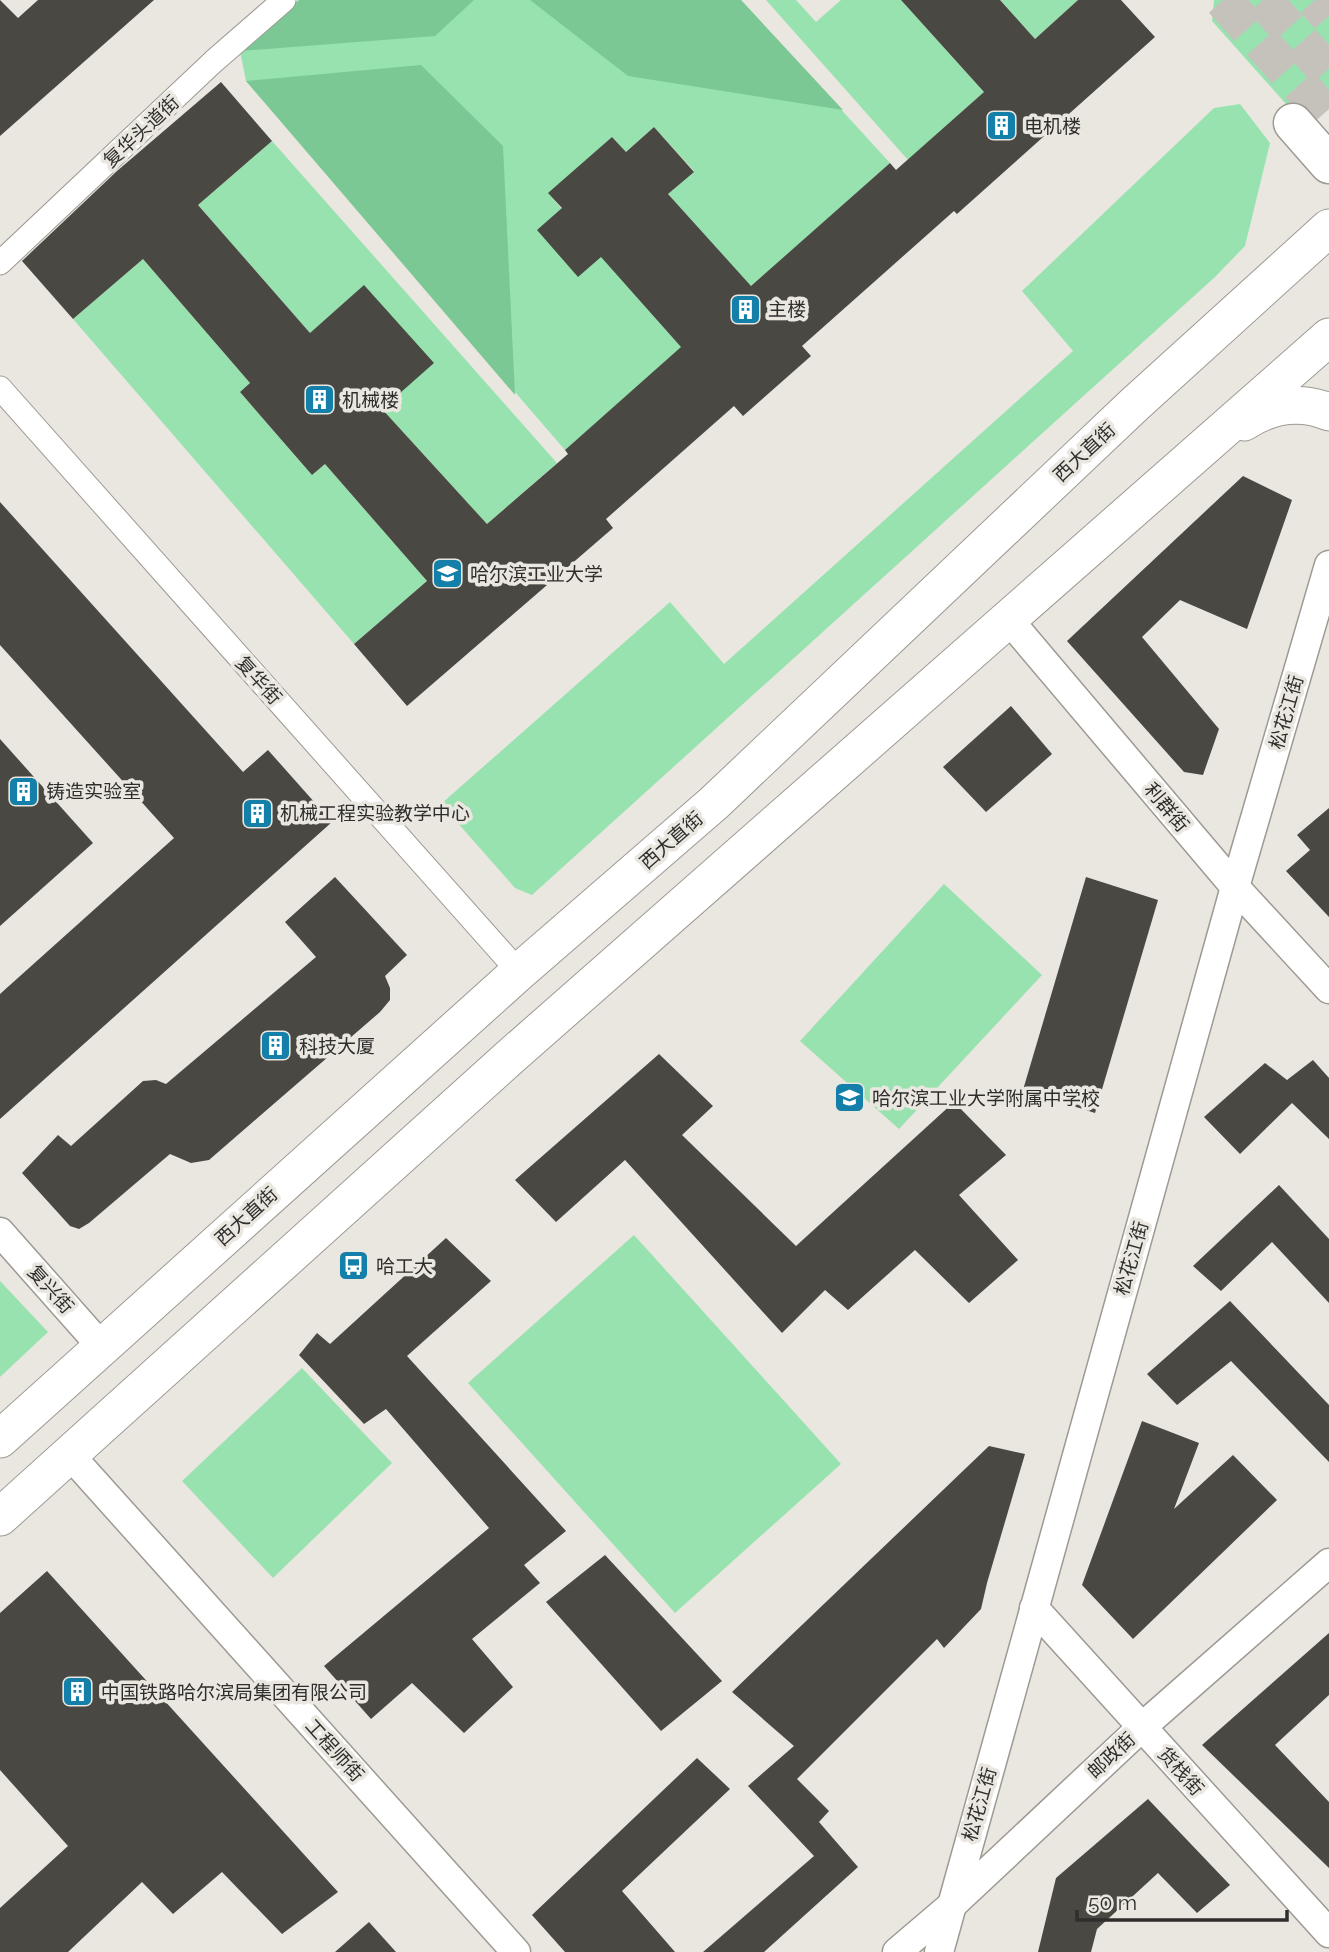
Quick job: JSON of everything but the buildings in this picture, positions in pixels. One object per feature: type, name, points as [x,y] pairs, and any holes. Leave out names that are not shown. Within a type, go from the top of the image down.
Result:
[{"type":"highway","points":[[1293,123],[1329,164]]},
{"type":"main road","name":"西大直街","points":[[0,1438],[519,972],[714,803],[1135,404],[1329,228]]},
{"type":"main road","points":[[0,1517],[520,1048],[1329,337]]},
{"type":"main road","points":[[1196,453],[1256,414],[1270,408],[1286,405],[1307,406],[1329,412]]},
{"type":"street","name":"复华头道街","points":[[0,263],[215,61],[284,0]]},
{"type":"street","name":"复华街","points":[[0,388],[519,972]]},
{"type":"street","name":"松花江街","points":[[939,1952],[1235,887],[1329,565]]},
{"type":"street","name":"利群街","points":[[1009,620],[1235,887],[1329,989]]},
{"type":"street","name":"复兴街","points":[[0,1232],[101,1346]]},
{"type":"street","name":"工程师街","points":[[70,1455],[516,1952]]},
{"type":"street","name":"邮政街","points":[[897,1952],[951,1906],[1142,1727],[1329,1563]]},
{"type":"street","name":"货栈街","points":[[1034,1608],[1329,1933]]},
{"type":"green space","points":[[299,0],[741,0],[890,163],[739,297],[735,269],[668,194],[694,171],[654,127],[626,152],[612,137],[549,194],[668,332],[694,337],[565,450],[246,81],[240,51]]},
{"type":"green space","points":[[299,0],[474,0],[435,36],[240,51]]},
{"type":"green space","points":[[530,0],[741,0],[843,110],[628,76]]},
{"type":"green space","points":[[766,0],[796,0],[816,22],[841,0],[901,0],[984,92],[908,160]]},
{"type":"green space","points":[[1000,0],[1078,0],[1035,39]]},
{"type":"green space","points":[[1214,0],[1329,0],[1329,89],[1304,112],[1294,113],[1212,21]]},
{"type":"green space","points":[[421,65],[503,146],[515,395],[246,81]]},
{"type":"green space","points":[[1240,104],[1270,143],[1245,246],[1215,277],[532,895],[515,888],[441,804],[670,602],[724,664],[1073,351],[1022,291],[1214,108]]},
{"type":"green space","points":[[272,141],[557,463],[487,524],[382,409],[364,286],[310,333],[198,205]]},
{"type":"green space","points":[[143,259],[250,383],[240,392],[312,475],[325,464],[427,581],[354,644],[73,319]]},
{"type":"green space","points":[[944,884],[1042,975],[899,1129],[800,1041]]},
{"type":"green space","points":[[634,1235],[841,1464],[675,1613],[468,1383]]},
{"type":"green space","points":[[0,1281],[48,1332],[0,1377]]},
{"type":"green space","points":[[302,1368],[392,1463],[273,1578],[182,1481]]},
{"type":"tunnel","points":[[1223,0],[1329,118]]},
{"type":"tunnel","points":[[1263,0],[1329,73]]},
{"type":"tunnel","points":[[1315,0],[1329,16]]},
{"type":"place","name":"电机楼","points":[[1001,126]]},
{"type":"place","name":"主楼","points":[[745,309]]},
{"type":"place","name":"机械楼","points":[[319,400]]},
{"type":"place","name":"哈尔滨工业大学","points":[[447,574]]},
{"type":"place","name":"铸造实验室","points":[[23,791]]},
{"type":"place","name":"机械工程实验教学中心","points":[[257,813]]},
{"type":"place","name":"科技大厦","points":[[276,1046]]},
{"type":"place","name":"哈尔滨工业大学附属中学校","points":[[849,1098]]},
{"type":"place","name":"哈工大","points":[[353,1266]]},
{"type":"place","name":"中国铁路哈尔滨局集团有限公司","points":[[78,1692]]}]
